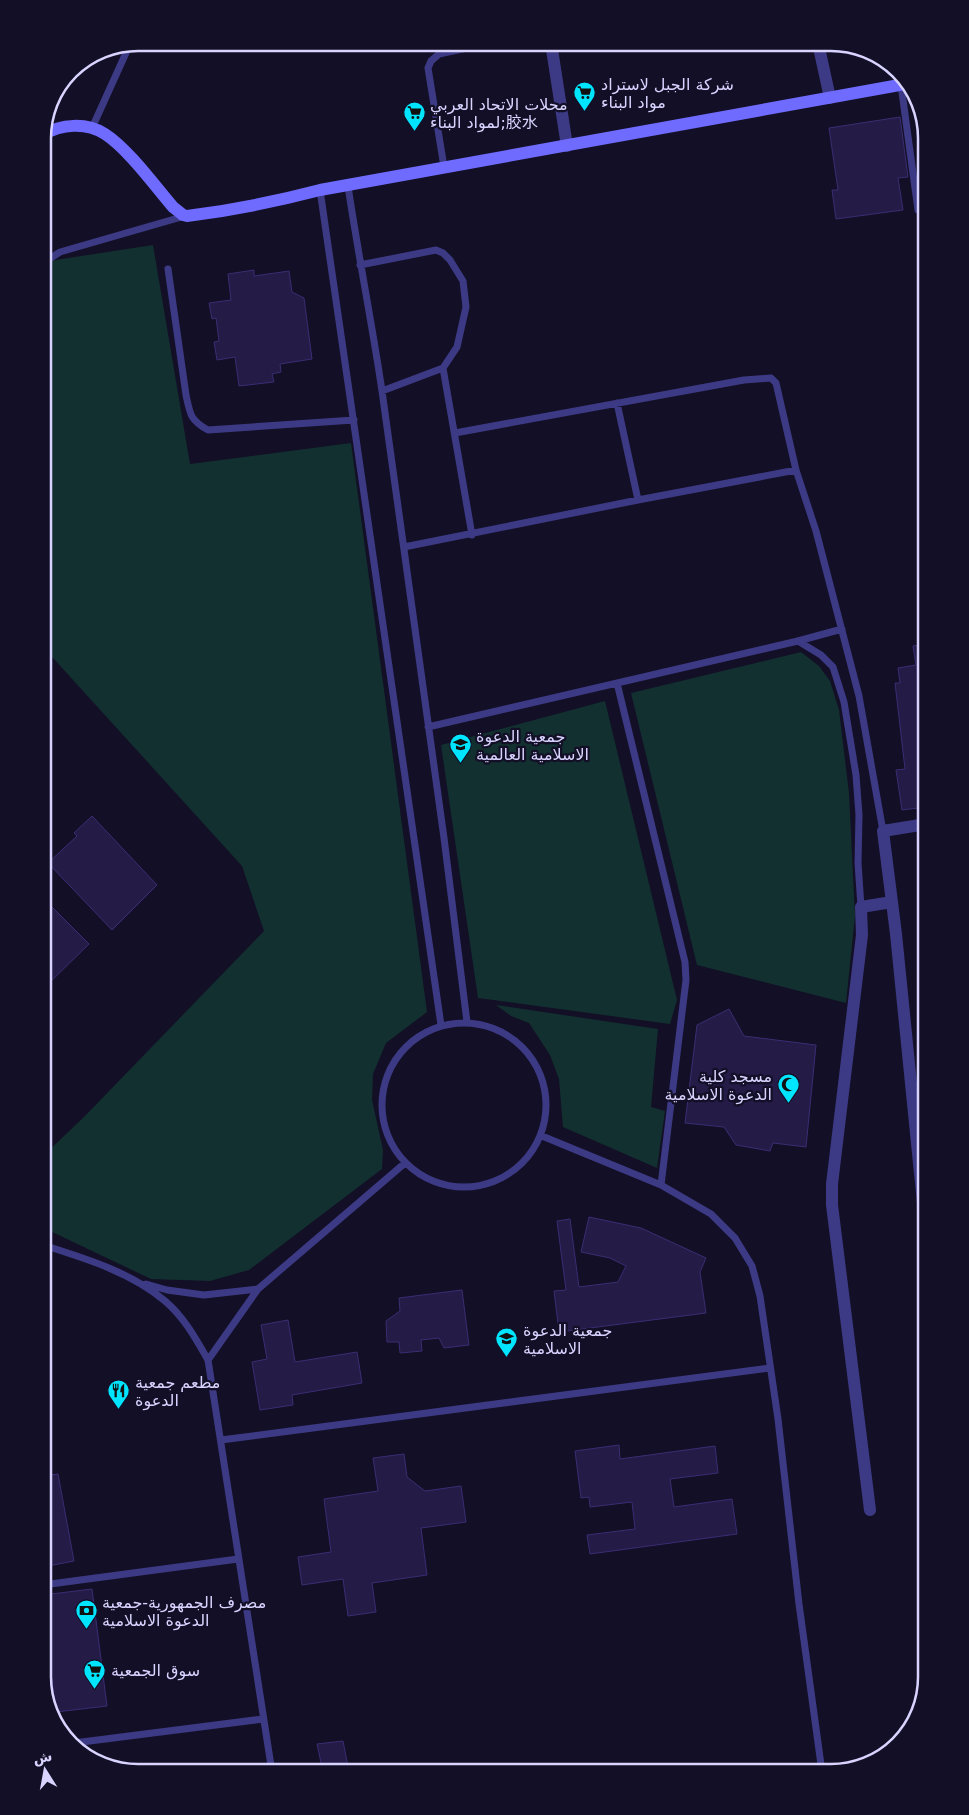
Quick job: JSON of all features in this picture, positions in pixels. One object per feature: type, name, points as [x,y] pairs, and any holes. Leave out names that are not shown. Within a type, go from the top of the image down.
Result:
[{"type":"street","points":[[552,51],[567,146]]},
{"type":"street","points":[[820,51],[830,98]]},
{"type":"street","points":[[51,132],[58,128],[75,125],[92,128],[105,134],[174,207],[185,216],[260,206],[320,190],[899,85]]},
{"type":"street","points":[[918,825],[883,831],[918,1155]]},
{"type":"street","points":[[870,1510],[832,1205],[832,1184],[862,935],[861,907],[892,902]]},
{"type":"lane","points":[[444,167],[428,68],[431,61],[439,54],[453,51]]},
{"type":"lane","points":[[92,128],[126,52]]},
{"type":"lane","points":[[904,92],[918,210]]},
{"type":"lane","points":[[348,186],[382,391],[444,838],[467,1022]]},
{"type":"lane","points":[[320,190],[441,1025]]},
{"type":"lane","points":[[51,258],[60,252],[185,216]]},
{"type":"lane","points":[[360,265],[436,250],[443,252],[450,260],[463,281],[466,307],[457,347],[443,368],[382,391]]},
{"type":"lane","points":[[168,269],[186,395],[190,415],[196,423],[208,430],[354,420]]},
{"type":"lane","points":[[443,368],[472,535]]},
{"type":"lane","points":[[455,433],[744,380],[771,378],[776,383],[796,470],[816,531],[859,696],[883,831]]},
{"type":"lane","points":[[617,404],[638,500]]},
{"type":"lane","points":[[404,548],[796,470]]},
{"type":"lane","points":[[428,727],[798,641],[842,629]]},
{"type":"lane","points":[[798,641],[822,655],[832,667],[844,702],[856,775],[859,815],[858,876],[861,907]]},
{"type":"lane","points":[[617,683],[685,962],[686,980],[662,1185]]},
{"type":"lane","points":[[467,1022],[506,1032],[535,1060],[548,1097],[542,1136],[517,1169],[481,1186],[440,1184],[405,1163],[383,1126],[383,1084],[404,1047],[441,1025],[467,1022]]},
{"type":"lane","points":[[542,1136],[662,1185],[711,1214],[735,1238],[752,1266],[760,1296],[770,1368],[821,1764]]},
{"type":"lane","points":[[208,1360],[258,1289],[405,1163]]},
{"type":"lane","points":[[51,1248],[75,1255],[141,1283],[167,1290],[204,1295],[258,1289]]},
{"type":"lane","points":[[141,1283],[166,1302],[190,1329],[208,1360],[271,1764]]},
{"type":"lane","points":[[221,1440],[770,1368]]},
{"type":"lane","points":[[51,1584],[238,1559]]},
{"type":"lane","points":[[81,1742],[263,1719]]},
{"type":"green space","points":[[153,245],[190,464],[351,443],[427,1012],[386,1043],[373,1074],[372,1100],[383,1150],[382,1169],[249,1270],[210,1281],[151,1279],[51,1231],[51,1148],[84,1117],[264,931],[242,866],[51,656],[51,261]]},
{"type":"green space","points":[[801,652],[819,666],[830,681],[839,710],[849,793],[855,916],[846,1003],[697,965],[631,693]]},
{"type":"green space","points":[[605,701],[677,1000],[670,1024],[478,998],[441,745]]},
{"type":"green space","points":[[496,1005],[658,1029],[651,1107],[665,1111],[657,1168],[563,1127],[559,1079],[550,1055],[529,1023],[511,1016]]},
{"type":"building","points":[[900,117],[908,177],[898,178],[903,210],[836,219],[832,190],[838,190],[829,128]]},
{"type":"building","points":[[254,270],[254,276],[289,271],[292,292],[304,298],[312,359],[280,364],[281,372],[272,374],[274,382],[239,386],[235,357],[217,360],[214,342],[219,341],[216,318],[212,319],[209,303],[231,300],[228,274]]},
{"type":"building","points":[[918,645],[918,808],[902,810],[896,770],[905,769],[895,683],[900,683],[898,668],[916,665],[913,646]]},
{"type":"building","points":[[92,816],[157,885],[112,930],[51,866],[51,860],[77,836],[74,833]]},
{"type":"building","points":[[51,906],[89,944],[51,981]]},
{"type":"building","points":[[729,1009],[744,1036],[816,1045],[806,1147],[773,1143],[770,1151],[736,1145],[724,1127],[685,1123],[697,1025]]},
{"type":"building","points":[[589,1217],[641,1228],[706,1258],[700,1272],[706,1313],[559,1332],[554,1291],[566,1290],[557,1221],[570,1219],[579,1287],[618,1282],[626,1266],[610,1258],[581,1252]]},
{"type":"building","points":[[462,1290],[469,1345],[444,1348],[439,1338],[421,1340],[422,1351],[400,1353],[399,1342],[387,1342],[386,1321],[400,1311],[399,1298]]},
{"type":"building","points":[[288,1320],[295,1362],[357,1352],[362,1383],[292,1395],[293,1405],[260,1410],[252,1362],[267,1359],[261,1325]]},
{"type":"building","points":[[619,1445],[620,1459],[715,1446],[718,1473],[670,1479],[674,1507],[732,1499],[737,1534],[590,1554],[587,1535],[635,1529],[632,1502],[590,1507],[589,1497],[581,1498],[575,1451]]},
{"type":"building","points":[[404,1454],[407,1477],[425,1491],[461,1486],[466,1522],[421,1528],[427,1575],[372,1583],[376,1612],[348,1616],[343,1579],[302,1585],[298,1557],[331,1552],[324,1499],[378,1491],[373,1458]]},
{"type":"building","points":[[58,1474],[74,1561],[51,1565],[51,1475]]},
{"type":"building","points":[[92,1589],[107,1706],[59,1712],[54,1698],[51,1672],[51,1594]]},
{"type":"building","points":[[343,1741],[347,1764],[321,1764],[317,1744]]},
{"type":"place","name":"شركة الجبل لاستراد مواد البناء","points":[[585,112]]},
{"type":"place","name":"محلات الاتحاد العربي لمواد البناء;胶水","points":[[414,132]]},
{"type":"place","name":"جمعية الدعوة الاسلامية العالمية","points":[[460,764]]},
{"type":"place","name":"مسجد كلية الدعوة الاسلامية","points":[[788,1104]]},
{"type":"place","name":"جمعية الدعوة الاسلامية","points":[[507,1358]]},
{"type":"place","name":"مطعم جمعية الدعوة","points":[[119,1410]]},
{"type":"place","name":"مصرف الجمهورية-جمعية الدعوة الاسلامية","points":[[86,1630]]},
{"type":"place","name":"سوق الجمعية","points":[[95,1689]]}]
